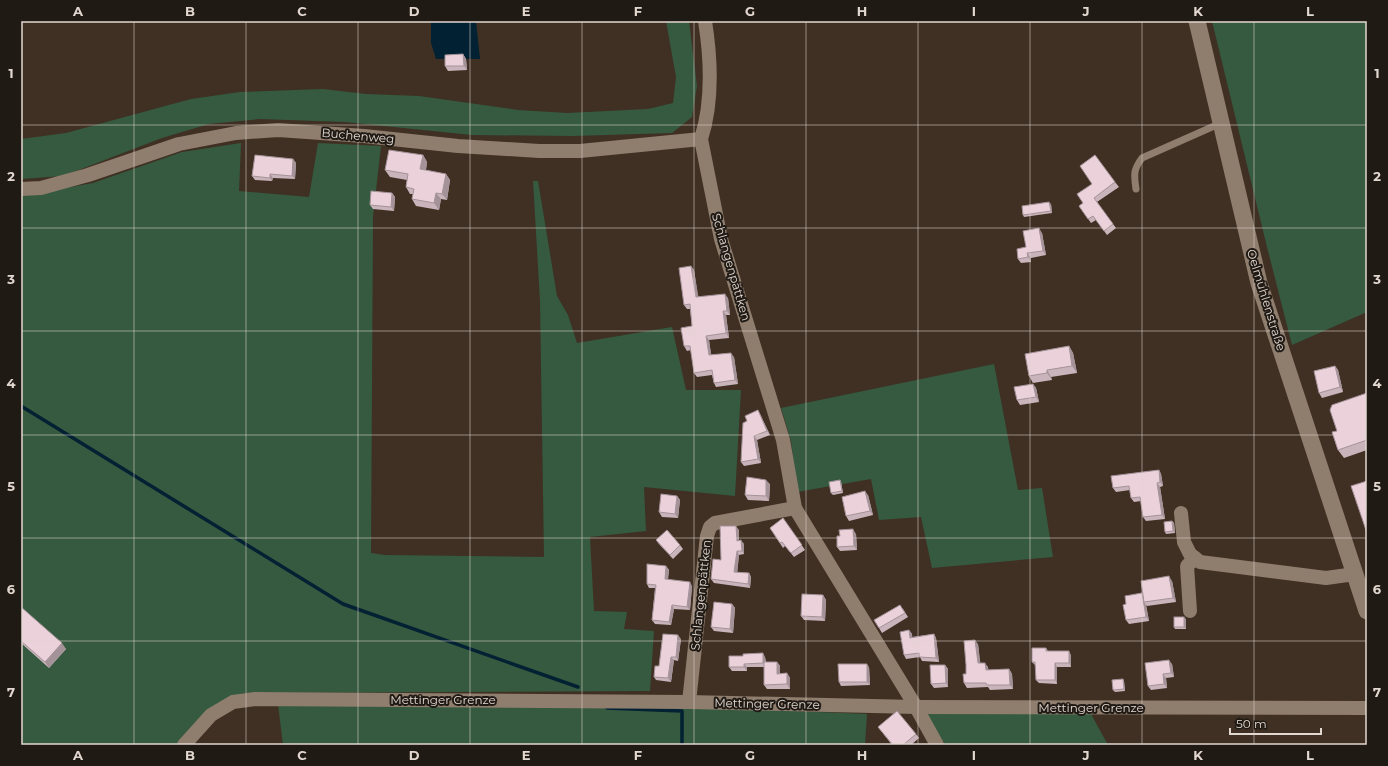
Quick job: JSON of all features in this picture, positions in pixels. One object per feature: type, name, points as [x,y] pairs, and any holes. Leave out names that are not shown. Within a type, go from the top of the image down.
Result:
[{"type":"street","name":"Schlangenpättken","points":[[705,21],[710,90],[706,126],[701,139],[721,239],[783,440],[795,508],[916,707],[937,745]]},
{"type":"street","name":"Oelmühlenstraße","points":[[1197,21],[1259,283],[1367,611]]},
{"type":"street","name":"Buchenweg","points":[[21,189],[41,188],[88,175],[179,144],[236,133],[278,130],[364,136],[458,146],[539,151],[580,151],[701,139]]},
{"type":"street","name":"Schlangenpättken","points":[[689,702],[707,536],[710,527],[715,523],[795,508]]},
{"type":"street","points":[[1181,513],[1184,542],[1190,554],[1200,562],[1326,578],[1355,574]]},
{"type":"street","points":[[1190,611],[1187,566],[1195,558]]},
{"type":"street","name":"Mettinger Grenze","points":[[184,745],[211,715],[233,702],[255,699],[689,702],[916,707],[1367,708]]},
{"type":"lane","points":[[1136,189],[1134,174],[1137,164],[1142,158],[1221,123]]},
{"type":"green space","points":[[666,21],[689,21],[697,86],[692,117],[672,133],[573,136],[472,135],[345,122],[260,119],[209,124],[162,138],[63,176],[21,179],[21,139],[66,133],[191,99],[240,92],[323,89],[366,94],[419,96],[518,110],[567,113],[648,109],[673,103],[676,77]]},
{"type":"green space","points":[[1212,21],[1367,21],[1367,312],[1292,345],[1267,247]]},
{"type":"green space","points":[[241,143],[239,191],[309,197],[318,143],[381,146],[373,217],[371,553],[385,555],[544,557],[540,301],[533,181],[538,181],[557,296],[568,315],[577,343],[672,327],[686,390],[741,390],[735,496],[644,487],[646,531],[590,537],[594,611],[627,612],[624,629],[654,631],[650,691],[245,693],[229,698],[178,745],[21,745],[21,196],[93,183],[182,152]]},
{"type":"green space","points":[[994,364],[1018,490],[1042,488],[1053,557],[932,568],[921,517],[879,520],[871,479],[797,492],[791,441],[781,408]]},
{"type":"green space","points":[[278,704],[613,704],[867,714],[865,745],[283,745]]},
{"type":"green space","points":[[927,714],[1091,714],[1108,745],[946,745]]},
{"type":"water","points":[[431,21],[476,21],[480,59],[436,59],[431,43]]},
{"type":"building","points":[[463,54],[464,66],[445,66],[445,55]]},
{"type":"building","points":[[389,150],[423,155],[420,169],[446,174],[442,194],[436,193],[434,203],[412,199],[414,189],[406,187],[408,174],[385,170]]},
{"type":"building","points":[[255,155],[293,159],[292,176],[270,174],[270,178],[252,176]]},
{"type":"building","points":[[1095,155],[1115,182],[1094,198],[1113,224],[1104,231],[1093,216],[1088,219],[1079,206],[1083,203],[1077,194],[1092,184],[1080,166]]},
{"type":"building","points":[[371,191],[392,193],[391,207],[370,205]]},
{"type":"building","points":[[1049,202],[1051,211],[1023,215],[1022,206]]},
{"type":"building","points":[[1039,228],[1043,251],[1027,253],[1028,257],[1018,259],[1017,249],[1026,247],[1023,231]]},
{"type":"building","points":[[691,266],[696,297],[725,294],[727,311],[723,311],[726,333],[706,336],[709,355],[731,353],[735,380],[714,383],[712,370],[694,373],[690,346],[684,346],[681,328],[692,326],[690,304],[684,305],[679,268]]},
{"type":"building","points":[[1069,346],[1072,366],[1047,370],[1047,373],[1029,376],[1025,354]]},
{"type":"building","points":[[1335,366],[1340,387],[1319,393],[1314,371]]},
{"type":"building","points":[[1033,384],[1036,397],[1017,400],[1014,387]]},
{"type":"building","points":[[1367,393],[1367,440],[1338,450],[1332,432],[1337,431],[1330,410],[1332,405]]},
{"type":"building","points":[[758,410],[767,431],[754,436],[758,459],[741,462],[743,423],[747,421],[745,416]]},
{"type":"building","points":[[1159,470],[1160,482],[1157,483],[1162,515],[1143,517],[1140,497],[1131,498],[1129,486],[1113,488],[1111,476]]},
{"type":"building","points":[[747,477],[766,480],[766,496],[745,495]]},
{"type":"building","points":[[840,480],[842,491],[831,493],[829,482]]},
{"type":"building","points":[[1367,481],[1367,533],[1351,486]]},
{"type":"building","points":[[865,491],[870,511],[846,516],[842,497]]},
{"type":"building","points":[[661,494],[677,496],[675,514],[659,512]]},
{"type":"building","points":[[783,518],[802,545],[791,553],[782,542],[780,543],[770,528]]},
{"type":"building","points":[[1172,521],[1173,531],[1165,532],[1164,522]]},
{"type":"building","points":[[720,526],[736,526],[737,541],[741,540],[742,551],[737,551],[734,572],[749,573],[748,584],[711,579],[713,559],[721,560]]},
{"type":"building","points":[[853,529],[854,546],[837,547],[837,536],[840,536],[839,530]]},
{"type":"building","points":[[667,530],[680,545],[670,555],[656,540]]},
{"type":"building","points":[[647,564],[666,566],[665,579],[690,582],[687,607],[672,605],[669,622],[652,620],[656,585],[647,584]]},
{"type":"building","points":[[1169,576],[1173,598],[1144,602],[1141,581]]},
{"type":"building","points":[[1142,593],[1146,617],[1126,620],[1123,605],[1126,604],[1125,596]]},
{"type":"building","points":[[802,594],[823,595],[822,617],[801,616]]},
{"type":"building","points":[[714,602],[732,604],[730,629],[711,627]]},
{"type":"building","points":[[900,605],[905,613],[879,628],[874,620]]},
{"type":"building","points":[[21,607],[62,643],[45,662],[21,641]]},
{"type":"building","points":[[1174,617],[1184,617],[1184,627],[1174,627]]},
{"type":"building","points":[[909,630],[910,638],[934,634],[936,658],[919,657],[919,653],[904,655],[900,632]]},
{"type":"building","points":[[663,634],[678,635],[676,657],[671,657],[668,678],[654,677],[655,666],[659,666]]},
{"type":"building","points":[[975,640],[978,663],[985,663],[986,670],[1009,669],[1010,685],[964,683],[963,674],[966,674],[966,665],[964,641]]},
{"type":"building","points":[[1032,648],[1046,648],[1046,651],[1069,651],[1069,663],[1055,663],[1055,680],[1036,680],[1035,662],[1032,662]]},
{"type":"building","points":[[763,653],[763,663],[744,664],[744,667],[729,667],[729,656],[743,656],[743,654]]},
{"type":"building","points":[[1169,660],[1171,673],[1163,674],[1164,684],[1148,686],[1145,663]]},
{"type":"building","points":[[764,662],[777,662],[777,674],[787,673],[787,684],[764,685]]},
{"type":"building","points":[[838,664],[867,664],[867,682],[839,682]]},
{"type":"building","points":[[930,665],[945,665],[946,683],[931,684]]},
{"type":"building","points":[[1123,679],[1124,689],[1113,690],[1112,680]]},
{"type":"building","points":[[897,711],[916,734],[903,745],[893,745],[878,727]]},
{"type":"waterway","points":[[21,406],[343,604],[578,687]]},
{"type":"waterway","points":[[607,708],[682,711],[682,745]]}]
